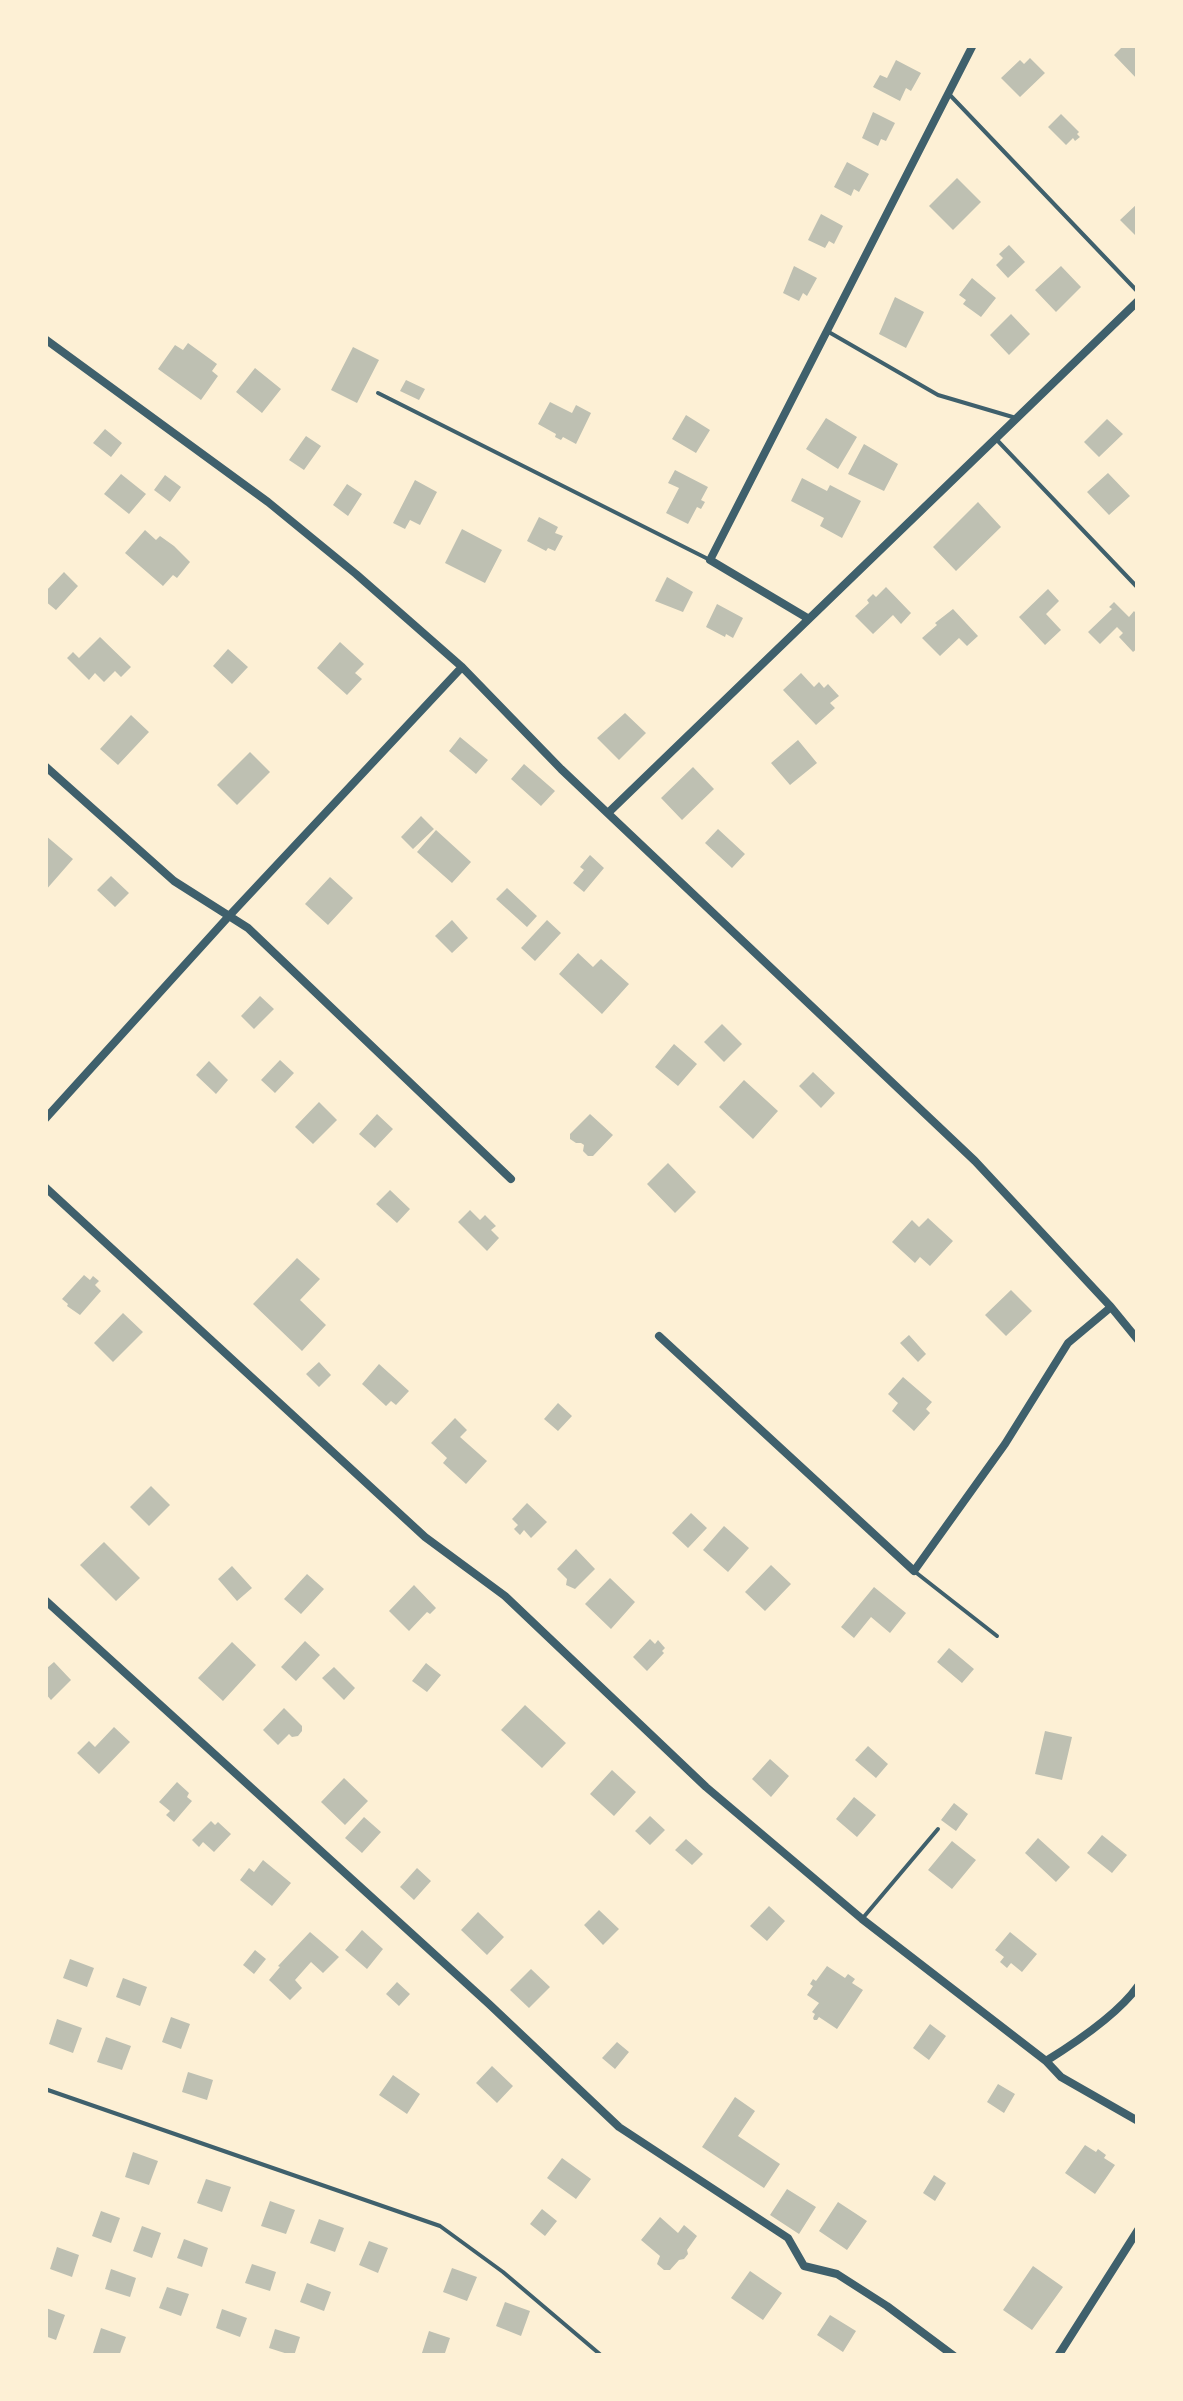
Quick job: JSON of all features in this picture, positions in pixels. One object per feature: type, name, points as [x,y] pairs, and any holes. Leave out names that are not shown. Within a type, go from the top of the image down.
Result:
[{"type":"street","points":[[810,619],[710,560],[973,45]]},
{"type":"street","points":[[609,812],[1138,301]]},
{"type":"street","points":[[45,339],[268,502],[462,667],[561,769],[975,1161],[1138,1340]]},
{"type":"street","points":[[45,1119],[462,667]]},
{"type":"street","points":[[45,766],[174,881],[248,928],[511,1179]]},
{"type":"street","points":[[45,1187],[425,1537],[505,1596],[706,1787],[862,1920],[1007,2028],[1061,2076],[1138,2121]]},
{"type":"street","points":[[659,1336],[914,1571],[1005,1444],[1068,1343],[1111,1307]]},
{"type":"street","points":[[45,1600],[619,2127],[788,2238],[804,2266],[837,2274],[888,2306],[954,2356]]},
{"type":"street","points":[[1046,2061],[1092,2030],[1138,1986]]},
{"type":"street","points":[[1058,2356],[1138,2230]]},
{"type":"lane","points":[[948,93],[1138,292]]},
{"type":"lane","points":[[827,331],[938,394],[1016,418]]},
{"type":"lane","points":[[378,394],[710,560]]},
{"type":"lane","points":[[996,439],[1138,588]]},
{"type":"lane","points":[[914,1571],[997,1636]]},
{"type":"lane","points":[[862,1920],[938,1829]]},
{"type":"lane","points":[[45,2090],[440,2226],[503,2272],[602,2356]]},
{"type":"building","points":[[1124,45],[1138,45],[1138,80],[1114,55]]},
{"type":"building","points":[[1030,58],[1045,73],[1020,97],[1001,78],[1020,60],[1024,64]]},
{"type":"building","points":[[896,60],[921,73],[900,101],[873,87],[880,75],[887,78]]},
{"type":"building","points":[[873,112],[895,123],[886,141],[881,139],[878,146],[862,138]]},
{"type":"building","points":[[1061,114],[1080,137],[1066,145],[1048,127]]},
{"type":"building","points":[[847,162],[869,174],[859,192],[854,189],[851,196],[834,187]]},
{"type":"building","points":[[957,178],[981,202],[953,230],[929,206]]},
{"type":"building","points":[[1138,203],[1138,238],[1120,220]]},
{"type":"building","points":[[821,214],[843,226],[834,244],[829,241],[825,248],[808,240]]},
{"type":"building","points":[[1009,245],[1025,262],[1008,278],[996,265],[1003,258],[999,254]]},
{"type":"building","points":[[794,266],[817,278],[807,296],[803,293],[799,301],[783,293]]},
{"type":"building","points":[[1061,266],[1081,287],[1056,312],[1035,290]]},
{"type":"building","points":[[972,278],[996,298],[981,317],[963,304],[966,300],[959,295]]},
{"type":"building","points":[[895,297],[924,312],[906,348],[879,334]]},
{"type":"building","points":[[1011,314],[1030,334],[1009,355],[990,335]]},
{"type":"building","points":[[188,343],[217,364],[212,371],[218,376],[201,400],[158,369],[175,345],[183,350]]},
{"type":"building","points":[[353,347],[379,360],[357,403],[331,390]]},
{"type":"building","points":[[255,368],[281,389],[262,413],[236,392]]},
{"type":"building","points":[[406,380],[425,389],[419,400],[400,391]]},
{"type":"building","points":[[550,402],[572,413],[576,405],[591,413],[576,444],[555,437],[538,424]]},
{"type":"building","points":[[686,415],[710,430],[696,453],[672,439]]},
{"type":"building","points":[[826,418],[857,437],[838,469],[806,449]]},
{"type":"building","points":[[1107,419],[1123,434],[1099,457],[1084,442]]},
{"type":"building","points":[[105,429],[122,443],[111,457],[93,443]]},
{"type":"building","points":[[306,436],[321,446],[304,470],[289,460]]},
{"type":"building","points":[[864,444],[898,464],[884,491],[848,474]]},
{"type":"building","points":[[675,470],[708,487],[701,500],[705,502],[701,509],[697,507],[688,524],[666,513],[679,488],[668,483]]},
{"type":"building","points":[[1108,473],[1130,496],[1109,515],[1087,492]]},
{"type":"building","points":[[121,474],[146,494],[129,514],[104,494]]},
{"type":"building","points":[[165,475],[181,487],[170,502],[154,490]]},
{"type":"building","points":[[802,478],[827,491],[830,485],[861,501],[842,538],[820,526],[824,518],[791,501]]},
{"type":"building","points":[[415,480],[437,492],[420,525],[410,520],[405,529],[393,523]]},
{"type":"building","points":[[347,484],[362,494],[348,516],[333,505]]},
{"type":"building","points":[[978,502],[1001,527],[956,571],[933,547]]},
{"type":"building","points":[[539,517],[558,527],[555,533],[563,536],[555,551],[546,551],[527,541]]},
{"type":"building","points":[[462,529],[502,550],[485,583],[445,563]]},
{"type":"building","points":[[145,530],[156,540],[160,536],[190,562],[177,578],[173,575],[163,586],[125,553]]},
{"type":"building","points":[[64,572],[78,586],[56,610],[45,601],[45,592]]},
{"type":"building","points":[[667,577],[693,592],[683,612],[655,601]]},
{"type":"building","points":[[886,587],[911,613],[901,624],[893,615],[873,634],[855,616],[873,594],[876,597]]},
{"type":"building","points":[[1048,589],[1059,601],[1046,614],[1061,630],[1045,645],[1019,617]]},
{"type":"building","points":[[1114,602],[1129,617],[1134,611],[1138,616],[1138,648],[1133,652],[1119,637],[1123,633],[1117,627],[1100,644],[1088,632],[1112,609],[1109,607]]},
{"type":"building","points":[[717,604],[743,618],[733,638],[706,627]]},
{"type":"building","points":[[953,609],[978,636],[967,646],[959,638],[940,656],[922,638]]},
{"type":"building","points":[[100,637],[131,667],[121,677],[115,671],[104,682],[95,673],[89,680],[67,658],[73,652],[79,658]]},
{"type":"building","points":[[340,642],[364,664],[355,673],[362,679],[347,695],[317,668]]},
{"type":"building","points":[[228,649],[248,667],[232,684],[213,666]]},
{"type":"building","points":[[801,673],[814,687],[819,682],[824,688],[828,684],[839,696],[830,703],[835,708],[816,725],[783,690]]},
{"type":"building","points":[[625,713],[646,733],[619,760],[597,738]]},
{"type":"building","points":[[131,715],[149,732],[118,765],[100,749]]},
{"type":"building","points":[[460,737],[488,760],[476,774],[449,751]]},
{"type":"building","points":[[798,740],[817,763],[790,785],[771,763]]},
{"type":"building","points":[[250,752],[270,772],[237,805],[217,785]]},
{"type":"building","points":[[524,764],[555,791],[541,806],[511,779]]},
{"type":"building","points":[[693,767],[714,789],[682,820],[661,798]]},
{"type":"building","points":[[421,816],[434,829],[413,849],[401,837]]},
{"type":"building","points":[[718,829],[745,854],[732,868],[705,843]]},
{"type":"building","points":[[436,830],[471,862],[452,883],[417,852]]},
{"type":"building","points":[[45,835],[73,859],[45,891]]},
{"type":"building","points":[[590,855],[604,868],[584,892],[573,883]]},
{"type":"building","points":[[111,876],[129,893],[115,907],[97,890]]},
{"type":"building","points":[[330,877],[353,898],[328,925],[305,904]]},
{"type":"building","points":[[507,888],[537,916],[527,927],[496,899]]},
{"type":"building","points":[[452,920],[468,938],[452,953],[435,936]]},
{"type":"building","points":[[547,920],[561,933],[535,961],[521,948]]},
{"type":"building","points":[[578,953],[593,967],[601,959],[629,984],[602,1014],[559,974]]},
{"type":"building","points":[[260,996],[274,1009],[254,1029],[241,1016]]},
{"type":"building","points":[[722,1024],[742,1044],[724,1062],[704,1042]]},
{"type":"building","points":[[674,1044],[697,1064],[678,1086],[655,1067]]},
{"type":"building","points":[[280,1060],[294,1073],[275,1093],[261,1080]]},
{"type":"building","points":[[209,1061],[228,1080],[216,1094],[196,1075]]},
{"type":"building","points":[[813,1072],[835,1093],[821,1108],[799,1086]]},
{"type":"building","points":[[744,1080],[778,1111],[753,1139],[719,1107]]},
{"type":"building","points":[[319,1102],[337,1120],[313,1144],[295,1127]]},
{"type":"building","points":[[377,1114],[393,1129],[375,1148],[359,1134]]},
{"type":"building","points":[[590,1114],[613,1135],[593,1156],[583,1151],[584,1145],[570,1139],[570,1134]]},
{"type":"building","points":[[668,1163],[696,1192],[675,1213],[647,1184]]},
{"type":"building","points":[[390,1190],[410,1209],[397,1223],[376,1204]]},
{"type":"building","points":[[470,1210],[480,1220],[485,1215],[496,1226],[491,1230],[499,1238],[487,1251],[458,1222]]},
{"type":"building","points":[[928,1218],[953,1241],[930,1266],[920,1257],[915,1263],[892,1242],[912,1220],[919,1227]]},
{"type":"building","points":[[297,1258],[320,1279],[300,1300],[326,1325],[302,1351],[253,1304]]},
{"type":"building","points":[[84,1275],[99,1281],[95,1285],[101,1291],[80,1315],[62,1299]]},
{"type":"building","points":[[1011,1290],[1032,1311],[1006,1336],[985,1315]]},
{"type":"building","points":[[123,1313],[143,1332],[113,1362],[94,1343]]},
{"type":"building","points":[[909,1335],[926,1354],[918,1362],[900,1343]]},
{"type":"building","points":[[319,1362],[331,1375],[319,1387],[306,1374]]},
{"type":"building","points":[[379,1364],[409,1391],[396,1405],[391,1401],[386,1406],[362,1384]]},
{"type":"building","points":[[903,1377],[932,1402],[926,1409],[930,1413],[914,1431],[892,1411],[898,1403],[888,1394]]},
{"type":"building","points":[[558,1403],[572,1416],[558,1431],[544,1419]]},
{"type":"building","points":[[455,1418],[467,1430],[460,1437],[487,1461],[466,1484],[443,1463],[447,1458],[431,1443]]},
{"type":"building","points":[[151,1486],[170,1505],[149,1526],[130,1507]]},
{"type":"building","points":[[527,1503],[547,1522],[531,1538],[524,1530],[520,1535],[514,1529],[518,1525],[512,1519]]},
{"type":"building","points":[[691,1513],[707,1528],[688,1548],[672,1533]]},
{"type":"building","points":[[724,1526],[749,1548],[728,1572],[703,1550]]},
{"type":"building","points":[[104,1542],[140,1578],[116,1601],[80,1565]]},
{"type":"building","points":[[576,1549],[595,1569],[575,1589],[566,1585],[567,1579],[557,1569]]},
{"type":"building","points":[[771,1565],[791,1584],[765,1611],[745,1592]]},
{"type":"building","points":[[232,1566],[252,1588],[237,1601],[218,1579]]},
{"type":"building","points":[[307,1574],[324,1589],[301,1614],[284,1599]]},
{"type":"building","points":[[610,1578],[635,1602],[611,1629],[585,1604]]},
{"type":"building","points":[[414,1585],[436,1608],[409,1631],[389,1611]]},
{"type":"building","points":[[874,1587],[906,1613],[890,1633],[871,1617],[854,1638],[841,1627]]},
{"type":"building","points":[[650,1639],[655,1644],[658,1640],[665,1648],[647,1671],[633,1657]]},
{"type":"building","points":[[305,1641],[320,1655],[296,1681],[281,1667]]},
{"type":"building","points":[[232,1642],[256,1665],[223,1701],[198,1678]]},
{"type":"building","points":[[949,1648],[974,1669],[962,1683],[937,1662]]},
{"type":"building","points":[[54,1662],[71,1680],[51,1700],[45,1693],[45,1666]]},
{"type":"building","points":[[426,1663],[441,1675],[427,1692],[412,1681]]},
{"type":"building","points":[[334,1667],[355,1688],[344,1700],[322,1678]]},
{"type":"building","points":[[525,1705],[566,1743],[542,1768],[501,1730]]},
{"type":"building","points":[[284,1708],[302,1726],[302,1731],[298,1736],[289,1734],[278,1745],[263,1730]]},
{"type":"building","points":[[114,1727],[130,1742],[99,1774],[77,1753],[89,1741],[95,1747]]},
{"type":"building","points":[[1045,1731],[1072,1737],[1062,1780],[1035,1774]]},
{"type":"building","points":[[868,1746],[888,1764],[876,1778],[855,1760]]},
{"type":"building","points":[[770,1759],[789,1776],[771,1797],[752,1779]]},
{"type":"building","points":[[612,1770],[636,1792],[614,1816],[590,1794]]},
{"type":"building","points":[[344,1778],[368,1801],[345,1825],[321,1802]]},
{"type":"building","points":[[177,1782],[192,1801],[174,1822],[166,1815],[170,1811],[159,1802]]},
{"type":"building","points":[[854,1797],[876,1815],[857,1837],[836,1819]]},
{"type":"building","points":[[954,1803],[968,1814],[956,1831],[941,1820]]},
{"type":"building","points":[[650,1816],[665,1830],[650,1845],[635,1831]]},
{"type":"building","points":[[364,1817],[381,1832],[362,1853],[345,1838]]},
{"type":"building","points":[[211,1821],[231,1834],[214,1852],[203,1842],[199,1847],[192,1840]]},
{"type":"building","points":[[1102,1835],[1127,1855],[1112,1873],[1087,1853]]},
{"type":"building","points":[[1038,1838],[1070,1867],[1056,1882],[1025,1853]]},
{"type":"building","points":[[686,1839],[703,1854],[692,1865],[675,1850]]},
{"type":"building","points":[[952,1841],[976,1860],[952,1889],[928,1870]]},
{"type":"building","points":[[263,1860],[291,1883],[272,1906],[240,1880],[249,1868],[254,1872]]},
{"type":"building","points":[[417,1868],[431,1881],[414,1900],[400,1887]]},
{"type":"building","points":[[769,1906],[785,1921],[767,1941],[750,1926]]},
{"type":"building","points":[[599,1910],[619,1929],[603,1945],[584,1925]]},
{"type":"building","points":[[478,1912],[504,1937],[487,1955],[461,1930]]},
{"type":"building","points":[[362,1930],[383,1949],[367,1969],[345,1950]]},
{"type":"building","points":[[310,1932],[339,1957],[323,1973],[311,1962],[295,1980],[302,1988],[290,2000],[269,1980]]},
{"type":"building","points":[[1010,1932],[1037,1954],[1022,1972],[1011,1963],[1007,1968],[1000,1962],[1004,1957],[995,1950]]},
{"type":"building","points":[[255,1950],[266,1959],[254,1974],[243,1965]]},
{"type":"building","points":[[70,1959],[94,1968],[87,1987],[63,1978]]},
{"type":"building","points":[[827,1966],[845,1978],[848,1974],[855,1979],[852,1983],[863,1990],[837,2029],[819,2017],[814,2020],[812,2012],[819,2003],[807,1995],[813,1979],[816,1981]]},
{"type":"building","points":[[531,1969],[550,1987],[529,2008],[510,1990]]},
{"type":"building","points":[[123,1978],[147,1987],[140,2006],[116,1997]]},
{"type":"building","points":[[397,1982],[410,1994],[399,2006],[386,1994]]},
{"type":"building","points":[[171,2017],[190,2024],[181,2049],[162,2042]]},
{"type":"building","points":[[57,2019],[82,2028],[73,2053],[49,2044]]},
{"type":"building","points":[[930,2024],[946,2036],[929,2060],[913,2048]]},
{"type":"building","points":[[106,2037],[131,2046],[122,2070],[97,2062]]},
{"type":"building","points":[[617,2042],[629,2052],[615,2069],[602,2058]]},
{"type":"building","points":[[492,2066],[513,2086],[497,2103],[476,2083]]},
{"type":"building","points":[[188,2072],[213,2080],[207,2100],[182,2092]]},
{"type":"building","points":[[393,2075],[420,2094],[407,2114],[379,2095]]},
{"type":"building","points":[[998,2084],[1015,2094],[1004,2113],[987,2102]]},
{"type":"building","points":[[735,2097],[755,2111],[738,2136],[780,2164],[764,2188],[702,2147]]},
{"type":"building","points":[[1085,2145],[1096,2152],[1098,2149],[1115,2165],[1095,2194],[1065,2173]]},
{"type":"building","points":[[133,2152],[158,2161],[149,2185],[125,2177]]},
{"type":"building","points":[[562,2158],[591,2179],[576,2199],[547,2178]]},
{"type":"building","points":[[934,2175],[946,2183],[935,2201],[923,2193]]},
{"type":"building","points":[[206,2179],[231,2187],[222,2212],[197,2203]]},
{"type":"building","points":[[787,2189],[816,2207],[799,2234],[770,2215]]},
{"type":"building","points":[[270,2201],[295,2210],[286,2234],[261,2226]]},
{"type":"building","points":[[838,2202],[867,2221],[847,2250],[819,2231]]},
{"type":"building","points":[[542,2209],[557,2221],[545,2236],[530,2224]]},
{"type":"building","points":[[101,2211],[120,2218],[111,2243],[92,2236]]},
{"type":"building","points":[[660,2217],[678,2233],[684,2225],[697,2236],[688,2254],[670,2270],[657,2264],[660,2256],[641,2240]]},
{"type":"building","points":[[319,2219],[344,2228],[335,2252],[310,2243]]},
{"type":"building","points":[[142,2226],[161,2233],[152,2258],[133,2251]]},
{"type":"building","points":[[184,2239],[208,2248],[202,2267],[177,2258]]},
{"type":"building","points":[[369,2241],[388,2248],[378,2273],[359,2265]]},
{"type":"building","points":[[57,2247],[79,2255],[72,2277],[50,2269]]},
{"type":"building","points":[[252,2264],[276,2272],[270,2291],[245,2283]]},
{"type":"building","points":[[1033,2266],[1063,2287],[1032,2330],[1003,2310]]},
{"type":"building","points":[[452,2268],[477,2277],[467,2301],[443,2292]]},
{"type":"building","points":[[111,2269],[136,2278],[130,2297],[105,2289]]},
{"type":"building","points":[[750,2271],[782,2293],[763,2320],[731,2298]]},
{"type":"building","points":[[307,2283],[331,2292],[324,2311],[300,2302]]},
{"type":"building","points":[[167,2287],[189,2294],[181,2316],[159,2308]]},
{"type":"building","points":[[505,2302],[530,2311],[521,2336],[496,2326]]},
{"type":"building","points":[[46,2308],[65,2315],[56,2340],[45,2336]]},
{"type":"building","points":[[222,2309],[247,2318],[240,2337],[216,2328]]},
{"type":"building","points":[[830,2315],[856,2331],[843,2352],[817,2335]]},
{"type":"building","points":[[101,2328],[126,2337],[119,2356],[93,2353]]},
{"type":"building","points":[[275,2329],[300,2337],[294,2356],[269,2348]]},
{"type":"building","points":[[429,2331],[450,2338],[444,2356],[421,2356]]}]
